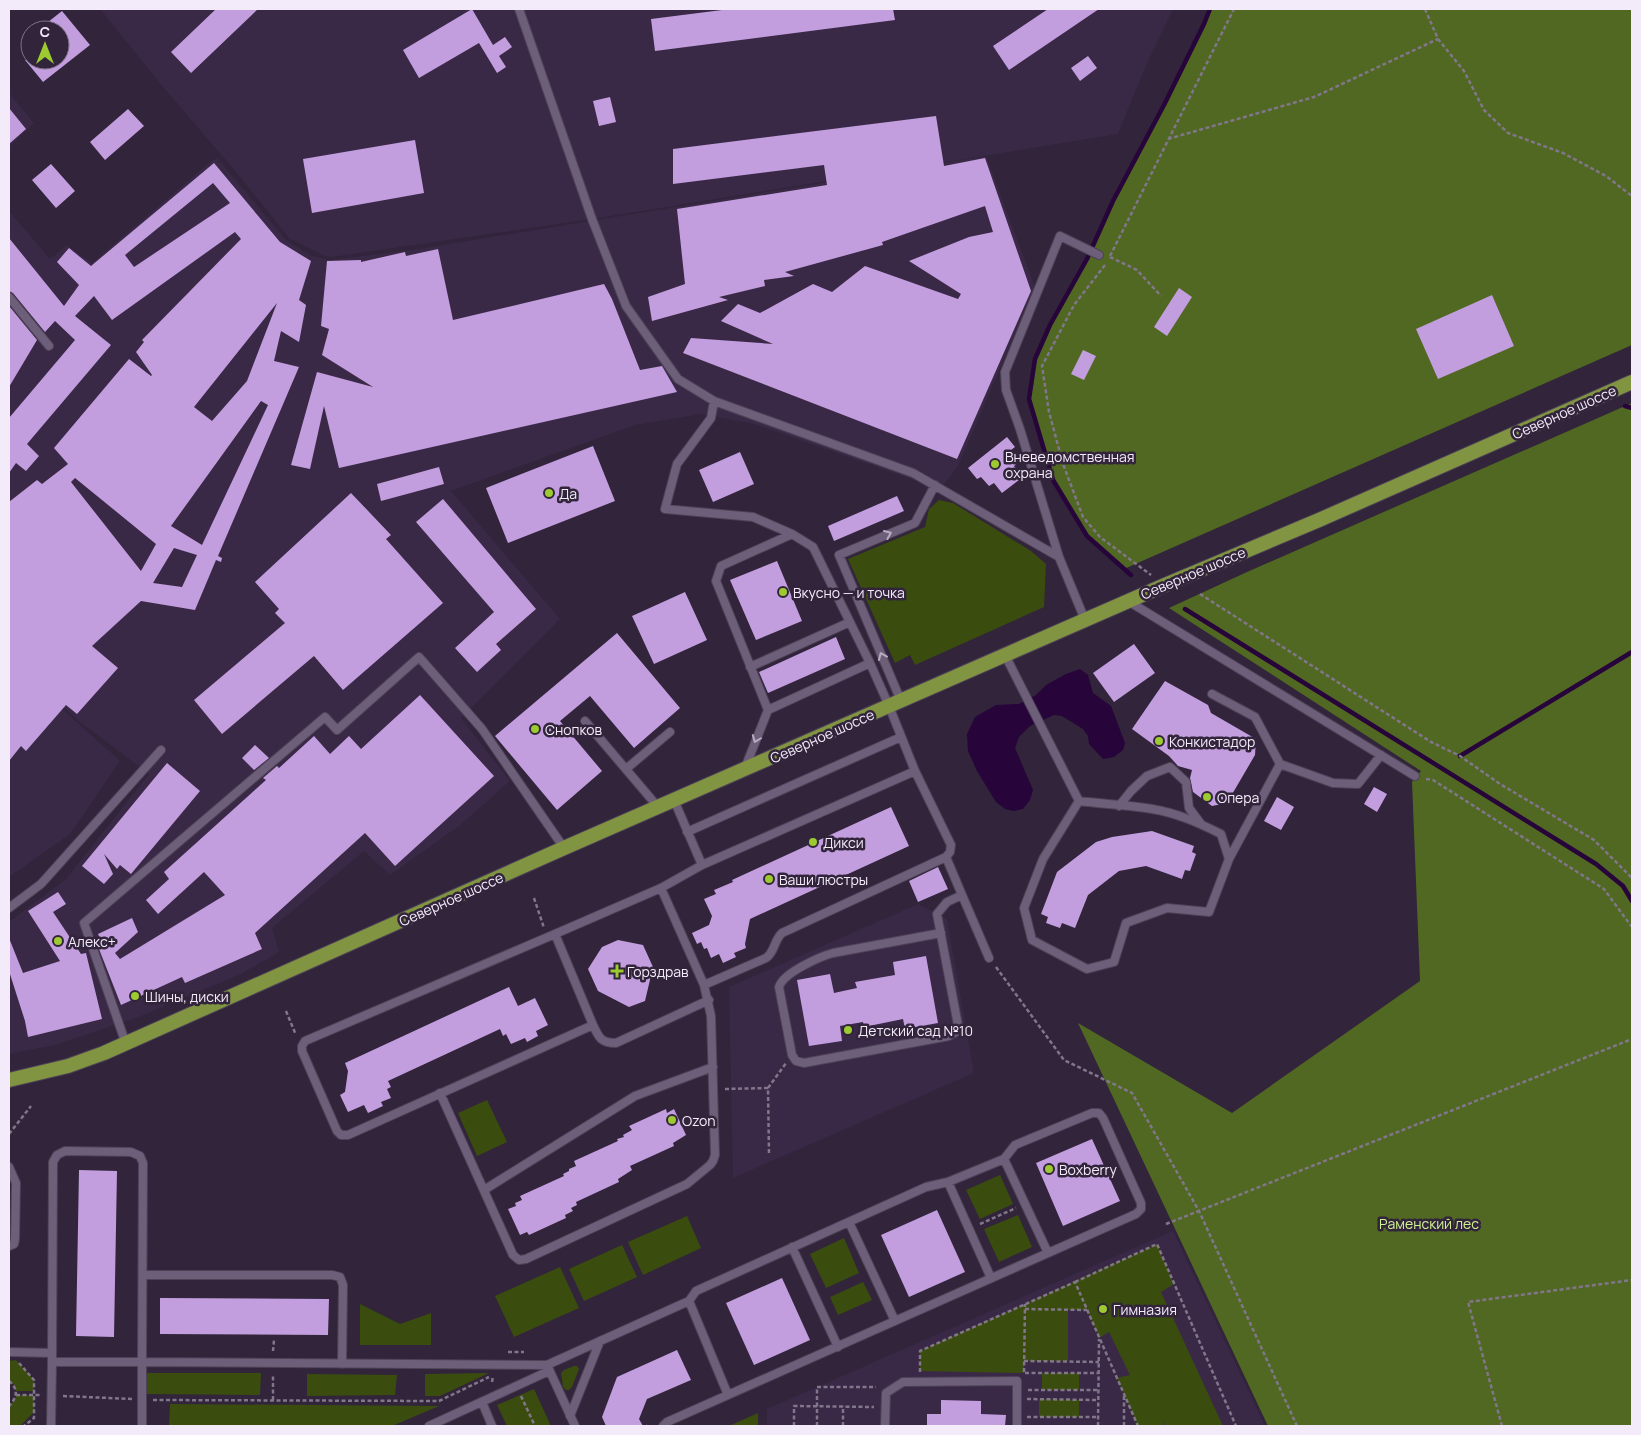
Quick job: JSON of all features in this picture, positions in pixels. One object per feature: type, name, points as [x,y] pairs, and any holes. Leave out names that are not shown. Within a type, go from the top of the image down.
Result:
[{"type":"main road","name":"Северное шоссе","points":[[9,1080],[68,1066],[126,1044],[564,848],[1632,382]]},
{"type":"lane","points":[[519,9],[592,219],[626,306],[678,379],[714,401],[913,473],[1059,557]]},
{"type":"lane","points":[[1085,620],[1059,557],[1020,429],[1006,390],[1005,372],[1060,236],[1099,255]]},
{"type":"lane","points":[[9,297],[49,346]]},
{"type":"lane","points":[[714,401],[710,418],[677,464],[665,509],[753,517],[792,534],[813,547],[870,663],[895,703]]},
{"type":"lane","points":[[704,985],[766,958],[770,955],[777,939],[782,933],[946,857],[950,852],[951,845],[915,771],[902,737],[895,703],[839,555],[915,523],[936,485]]},
{"type":"lane","points":[[768,710],[716,581],[722,566],[792,534]]},
{"type":"lane","points":[[1128,601],[1415,776]]},
{"type":"lane","points":[[750,668],[850,622]]},
{"type":"lane","points":[[1006,655],[1078,802]]},
{"type":"lane","points":[[126,1044],[84,922],[325,717],[337,730],[419,657],[482,729],[564,848]]},
{"type":"lane","points":[[745,769],[768,710],[870,663]]},
{"type":"lane","points":[[1212,694],[1254,717],[1280,764],[1333,784],[1358,784],[1381,755]]},
{"type":"lane","points":[[585,721],[658,807]]},
{"type":"lane","points":[[626,769],[670,732]]},
{"type":"lane","points":[[688,832],[902,737]]},
{"type":"lane","points":[[9,908],[41,884],[161,750]]},
{"type":"lane","points":[[1078,802],[1043,859],[1024,908],[1032,940],[1087,969],[1114,962],[1126,923],[1168,908],[1209,912],[1229,860],[1280,764]]},
{"type":"lane","points":[[1118,806],[1147,776],[1170,767],[1186,782],[1189,808],[1201,824]]},
{"type":"lane","points":[[593,1025],[440,1094],[348,1134],[341,1135],[336,1131],[302,1051],[305,1041],[661,888],[702,865],[915,771]]},
{"type":"lane","points":[[674,800],[702,865]]},
{"type":"lane","points":[[1078,802],[1153,809],[1178,815],[1221,834],[1229,860]]},
{"type":"lane","points":[[946,857],[989,958]]},
{"type":"lane","points":[[440,1094],[513,1255],[519,1260],[526,1259],[687,1184],[710,1165],[715,1154],[711,1016],[704,985],[661,888]]},
{"type":"lane","points":[[941,933],[833,953],[821,957],[784,978],[780,982],[779,987],[792,1055],[796,1061],[804,1063],[949,1036],[956,1032],[958,1025],[938,914],[947,902],[962,895]]},
{"type":"lane","points":[[551,936],[598,1036],[605,1043],[616,1043],[708,1000]]},
{"type":"lane","points":[[484,1190],[635,1096],[712,1067]]},
{"type":"lane","points":[[429,1426],[482,1402],[600,1341],[689,1301],[696,1291],[926,1187],[948,1182],[1004,1159],[1015,1145],[1092,1113],[1099,1113],[1103,1118],[1141,1203],[1141,1209],[1136,1214],[667,1422],[663,1426]]},
{"type":"lane","points":[[51,1426],[53,1162],[57,1155],[65,1152],[131,1152],[140,1156],[144,1163],[142,1426]]},
{"type":"lane","points":[[1004,1159],[1048,1253]]},
{"type":"lane","points":[[9,1167],[16,1183],[16,1239],[14,1244],[9,1246]]},
{"type":"lane","points":[[948,1182],[991,1278]]},
{"type":"lane","points":[[849,1222],[895,1321]]},
{"type":"lane","points":[[792,1247],[838,1347]]},
{"type":"lane","points":[[143,1275],[332,1275],[340,1277],[343,1285],[342,1364]]},
{"type":"lane","points":[[689,1301],[728,1395]]},
{"type":"lane","points":[[570,1416],[600,1341]]},
{"type":"lane","points":[[9,1352],[52,1353]]},
{"type":"lane","points":[[52,1362],[342,1364],[548,1368]]},
{"type":"lane","points":[[548,1368],[575,1426]]},
{"type":"lane","points":[[885,1426],[886,1393],[903,1382],[1017,1381],[1017,1426]]},
{"type":"lane","points":[[482,1402],[492,1426]]},
{"type":"path","points":[[1165,585],[1100,536],[1082,516],[1063,464],[1048,412],[1042,366],[1074,305],[1110,257],[1234,9]]},
{"type":"path","points":[[1425,9],[1438,39],[1464,71],[1484,110],[1508,133],[1563,153],[1606,176],[1632,196]]},
{"type":"path","points":[[1168,139],[1314,97],[1438,39]]},
{"type":"path","points":[[1099,255],[1110,257],[1137,270],[1161,296]]},
{"type":"path","points":[[1200,594],[1431,742],[1460,756],[1500,784],[1594,840],[1632,878]]},
{"type":"path","points":[[1415,776],[1433,780],[1604,889],[1632,927]]},
{"type":"path","points":[[534,898],[551,936]]},
{"type":"path","points":[[989,958],[1064,1060],[1132,1093],[1199,1211],[1298,1426]]},
{"type":"path","points":[[286,1011],[302,1046]]},
{"type":"path","points":[[1166,1224],[1632,1040]]},
{"type":"path","points":[[769,1154],[768,1088],[792,1055]]},
{"type":"path","points":[[713,1089],[768,1088]]},
{"type":"path","points":[[9,1134],[31,1106]]},
{"type":"path","points":[[978,1225],[1018,1207]]},
{"type":"path","points":[[920,1382],[920,1351],[1156,1244],[1236,1426]]},
{"type":"path","points":[[1502,1426],[1468,1302],[1632,1280]]},
{"type":"path","points":[[1075,1282],[1138,1426]]},
{"type":"path","points":[[1024,1382],[1025,1304]]},
{"type":"path","points":[[1025,1309],[1087,1310]]},
{"type":"path","points":[[1098,1426],[1099,1338]]},
{"type":"path","points":[[508,1352],[524,1352]]},
{"type":"path","points":[[16,1360],[34,1380],[34,1418],[24,1426]]},
{"type":"path","points":[[1024,1361],[1099,1362]]},
{"type":"path","points":[[1024,1373],[1099,1373]]},
{"type":"path","points":[[16,1395],[142,1400],[439,1402],[493,1374],[492,1382]]},
{"type":"path","points":[[9,1381],[14,1385],[16,1395],[15,1400],[9,1406]]},
{"type":"path","points":[[817,1426],[817,1387],[895,1387]]},
{"type":"path","points":[[1024,1390],[1098,1390]]},
{"type":"path","points":[[520,1392],[535,1426]]},
{"type":"path","points":[[1124,1394],[1124,1426]]},
{"type":"path","points":[[1023,1400],[1098,1400]]},
{"type":"path","points":[[794,1426],[794,1406],[885,1406]]},
{"type":"path","points":[[843,1406],[843,1426]]},
{"type":"path","points":[[1023,1417],[1098,1417]]},
{"type":"shaded area","points":[[100,9],[1173,9],[1144,70],[1118,134],[592,219],[332,257],[325,256],[289,238]]},
{"type":"shaded area","points":[[9,93],[34,123],[9,147]]},
{"type":"shaded area","points":[[986,156],[1035,287],[958,466],[938,492],[917,481],[754,424],[701,414],[635,425],[451,491],[560,619],[461,718],[510,781],[459,826],[390,875],[364,851],[272,928],[279,952],[241,974],[141,1016],[55,1045],[9,1054],[9,922],[66,879],[149,774],[79,721],[9,659],[9,211],[50,259],[67,245],[92,263],[217,158],[287,241],[312,256],[330,260],[419,249]]},
{"type":"shaded area","points":[[9,661],[120,761],[70,834],[9,877]]},
{"type":"shaded area","points":[[1080,669],[1088,675],[1093,693],[1111,706],[1125,743],[1123,750],[1114,757],[1103,759],[1089,744],[1088,736],[1083,729],[1062,716],[1054,715],[1030,726],[1019,737],[1015,748],[1033,790],[1030,800],[1023,809],[1014,811],[1005,809],[996,802],[977,771],[968,751],[967,734],[975,717],[996,705],[1019,704],[1036,695],[1046,685]]},
{"type":"shaded area","name":"Детский сад №10","points":[[918,904],[947,919],[974,1073],[733,1178],[729,987]]},
{"type":"shaded area","name":"Гимназия","points":[[1173,1231],[1265,1426],[767,1426],[767,1409]]},
{"type":"green space","points":[[1210,9],[1632,9],[1632,345],[1124,569],[1087,536],[1053,480],[1029,399],[1035,359],[1050,325],[1087,259],[1113,201],[1164,105]]},
{"type":"green space","name":"Раменский лес","points":[[1632,403],[1632,1426],[1268,1426],[1078,1023],[1232,1113],[1420,981],[1412,782],[1421,771],[1169,608]]},
{"type":"green space","points":[[939,500],[953,503],[1031,551],[1046,564],[1044,607],[915,665],[910,655],[895,663],[848,559],[925,527],[929,509]]},
{"type":"green space","points":[[487,1100],[507,1142],[477,1156],[458,1113]]},
{"type":"green space","points":[[1000,1175],[1013,1204],[980,1219],[966,1190]]},
{"type":"green space","points":[[1018,1215],[1032,1247],[999,1262],[984,1229]]},
{"type":"green space","points":[[687,1216],[701,1248],[643,1275],[628,1242]]},
{"type":"green space","points":[[844,1238],[859,1273],[826,1288],[810,1254]]},
{"type":"green space","points":[[1157,1244],[1174,1284],[1161,1292],[1223,1426],[1165,1426],[1165,1421],[1164,1426],[1138,1426],[1117,1378],[1130,1375],[1109,1332],[1099,1338],[1087,1310],[1068,1310],[1068,1361],[1024,1361],[1024,1373],[920,1371],[920,1351]]},
{"type":"green space","points":[[622,1245],[637,1277],[584,1301],[569,1269]]},
{"type":"green space","points":[[560,1267],[579,1308],[514,1337],[495,1296]]},
{"type":"green space","points":[[863,1282],[872,1300],[838,1315],[830,1297]]},
{"type":"green space","points":[[360,1304],[400,1324],[431,1313],[431,1345],[360,1345]]},
{"type":"green space","points":[[16,1360],[34,1380],[34,1391],[16,1391],[14,1385],[9,1381],[9,1361]]},
{"type":"green space","points":[[577,1366],[579,1369],[572,1387],[566,1390],[563,1387],[561,1373]]},
{"type":"green space","points":[[146,1373],[261,1373],[260,1395],[146,1394]]},
{"type":"green space","points":[[489,1373],[440,1396],[425,1396],[425,1374]]},
{"type":"green space","points":[[1042,1373],[1079,1373],[1079,1390],[1042,1390]]},
{"type":"green space","points":[[307,1374],[397,1375],[395,1395],[307,1396]]},
{"type":"green space","points":[[534,1389],[551,1426],[507,1426],[497,1405]]},
{"type":"green space","points":[[16,1395],[34,1395],[34,1412],[20,1426],[9,1426],[9,1406],[15,1400]]},
{"type":"green space","points":[[1039,1399],[1079,1400],[1079,1417],[1039,1417]]},
{"type":"green space","points":[[170,1404],[439,1406],[392,1426],[169,1426]]},
{"type":"green space","points":[[758,1413],[758,1426],[729,1426]]},
{"type":"building","points":[[216,9],[258,9],[191,73],[171,52]]},
{"type":"building","points":[[472,9],[493,45],[505,37],[512,47],[499,56],[506,67],[497,73],[479,43],[419,78],[403,50]]},
{"type":"building","points":[[730,9],[893,9],[895,20],[655,51],[651,19]]},
{"type":"building","points":[[1048,9],[1099,9],[1009,70],[993,46]]},
{"type":"building","points":[[62,11],[69,20],[51,20]]},
{"type":"building","points":[[70,21],[90,45],[70,61]]},
{"type":"building","points":[[1088,56],[1097,68],[1080,81],[1071,68]]},
{"type":"building","points":[[33,70],[58,70],[43,82]]},
{"type":"building","points":[[610,97],[616,122],[599,126],[593,101]]},
{"type":"building","points":[[9,108],[26,129],[9,144]]},
{"type":"building","points":[[128,109],[144,126],[105,160],[90,142]]},
{"type":"building","points":[[936,116],[944,166],[985,158],[1031,291],[957,459],[683,353],[691,338],[773,344],[721,321],[738,304],[760,313],[813,284],[832,292],[865,266],[958,299],[961,294],[909,261],[969,237],[993,232],[985,206],[882,242],[883,245],[785,272],[794,276],[764,280],[765,286],[719,297],[728,300],[652,321],[648,297],[685,284],[677,209],[827,185],[824,165],[673,184],[673,149]]},
{"type":"building","points":[[415,140],[424,193],[312,213],[303,159]]},
{"type":"building","points":[[214,163],[280,242],[311,261],[299,300],[306,305],[299,342],[281,331],[274,361],[299,367],[218,556],[222,558],[221,562],[216,560],[195,610],[141,601],[92,646],[118,668],[77,714],[66,705],[26,751],[21,746],[9,761],[9,502],[37,480],[42,484],[68,464],[54,448],[129,359],[152,375],[136,352],[144,342],[142,340],[241,239],[235,232],[112,320],[94,296],[75,316],[111,345],[27,444],[39,456],[26,471],[16,463],[9,473],[9,418],[75,340],[55,321],[45,332],[13,293],[9,291],[9,238],[64,306],[79,285],[57,262],[69,248],[91,266]],"holes":[[[213,183],[230,203],[134,267],[125,255]],[[277,303],[247,381],[212,421],[194,407]],[[261,401],[268,405],[202,545],[171,526]],[[75,478],[156,544],[141,571],[71,482]],[[174,548],[197,555],[182,587],[153,583]]]},
{"type":"building","points":[[51,164],[75,191],[56,208],[32,180]]},
{"type":"building","points":[[438,249],[453,320],[604,284],[612,299],[640,370],[662,366],[677,392],[339,468],[324,406],[310,469],[291,465],[317,372],[373,387],[322,355],[329,329],[321,326],[327,261],[361,260],[361,262],[405,252],[406,256]]},
{"type":"building","points":[[1179,288],[1192,297],[1167,336],[1154,327]]},
{"type":"building","points":[[1492,295],[1514,346],[1438,379],[1416,329]]},
{"type":"building","points":[[9,306],[37,340],[9,387]]},
{"type":"building","points":[[1083,350],[1096,356],[1084,380],[1071,374]]},
{"type":"building","name":"Вневедомственная охрана","points":[[1007,437],[1015,447],[1011,450],[1020,461],[1014,466],[1023,477],[1002,493],[994,483],[989,486],[981,477],[977,479],[968,468]]},
{"type":"building","points":[[593,446],[615,501],[508,543],[486,488]]},
{"type":"building","points":[[740,452],[754,484],[713,502],[699,470]]},
{"type":"building","points":[[439,467],[444,484],[381,501],[377,484]]},
{"type":"building","points":[[351,493],[391,535],[386,539],[443,603],[343,690],[314,656],[222,734],[194,700],[285,623],[275,613],[279,609],[255,582]]},
{"type":"building","points":[[897,496],[904,511],[834,541],[828,526]]},
{"type":"building","points":[[443,499],[536,609],[496,644],[501,650],[477,672],[455,648],[494,612],[416,522]]},
{"type":"building","points":[[777,561],[802,621],[756,640],[730,580]]},
{"type":"building","points":[[685,592],[707,640],[654,664],[632,616]]},
{"type":"building","name":"Снопков","points":[[617,633],[680,708],[634,748],[590,696],[560,721],[602,771],[557,810],[495,736]]},
{"type":"building","points":[[836,637],[845,659],[768,693],[759,672]]},
{"type":"building","points":[[1134,644],[1155,673],[1114,702],[1093,673]]},
{"type":"building","points":[[1165,681],[1208,705],[1211,713],[1256,739],[1255,755],[1227,803],[1212,806],[1193,792],[1190,778],[1192,770],[1178,766],[1169,756],[1132,729]]},
{"type":"building","points":[[420,695],[494,776],[395,866],[365,833],[255,933],[262,949],[185,983],[182,977],[121,1005],[99,949],[104,947],[98,934],[132,918],[138,932],[115,953],[120,959],[225,895],[204,872],[158,914],[146,900],[169,879],[164,872],[266,780],[263,778],[277,766],[279,768],[314,736],[330,754],[349,736],[361,749]]},
{"type":"building","points":[[255,745],[269,758],[254,770],[242,758]]},
{"type":"building","points":[[167,763],[200,791],[131,874],[120,865],[117,869],[104,854],[113,874],[104,884],[82,866]]},
{"type":"building","points":[[1374,787],[1387,794],[1377,812],[1364,804]]},
{"type":"building","points":[[1277,797],[1294,807],[1281,830],[1264,821]]},
{"type":"building","points":[[891,807],[909,846],[750,919],[745,944],[746,948],[734,953],[736,957],[723,963],[719,954],[711,958],[707,948],[704,949],[701,942],[697,944],[692,933],[709,925],[712,916],[704,899],[716,894],[714,890]]},
{"type":"building","points":[[1152,831],[1194,846],[1192,852],[1196,854],[1190,871],[1185,870],[1182,879],[1146,866],[1119,871],[1088,895],[1075,928],[1062,923],[1060,928],[1046,923],[1048,917],[1041,914],[1057,872],[1096,842],[1112,837]]},
{"type":"building","points":[[938,867],[948,889],[918,902],[909,881]]},
{"type":"building","points":[[58,892],[66,904],[53,912],[81,954],[86,953],[102,1019],[28,1037],[25,1021],[9,971],[9,938],[23,973],[60,961],[28,911]]},
{"type":"building","points":[[618,940],[643,945],[653,967],[645,1001],[629,1007],[598,991],[588,969],[602,947]]},
{"type":"building","points":[[926,956],[938,1023],[905,1029],[903,1019],[864,1027],[863,1022],[840,1026],[842,1041],[809,1046],[797,980],[830,974],[834,993],[857,988],[855,982],[895,975],[893,962]]},
{"type":"building","points":[[509,987],[518,1006],[535,998],[548,1025],[536,1031],[538,1036],[527,1042],[525,1038],[511,1044],[506,1034],[503,1036],[500,1029],[388,1081],[391,1087],[387,1089],[391,1098],[381,1102],[383,1106],[368,1113],[364,1105],[348,1112],[340,1095],[345,1092],[348,1071],[345,1063]]},
{"type":"building","points":[[666,1109],[667,1113],[674,1109],[686,1135],[673,1143],[674,1146],[630,1166],[632,1170],[618,1179],[619,1182],[576,1202],[577,1205],[571,1208],[573,1211],[565,1215],[566,1218],[529,1235],[527,1232],[520,1235],[508,1209],[516,1206],[515,1203],[522,1200],[520,1196],[564,1176],[563,1174],[569,1171],[569,1169],[576,1166],[574,1161],[618,1141],[617,1139],[624,1137],[623,1135],[632,1130],[629,1126]]},
{"type":"building","points":[[1092,1139],[1120,1201],[1063,1226],[1036,1163]]},
{"type":"building","points":[[79,1170],[117,1171],[114,1337],[76,1336]]},
{"type":"building","points":[[937,1210],[965,1272],[909,1297],[881,1235]]},
{"type":"building","points":[[782,1278],[810,1340],[754,1365],[726,1303]]},
{"type":"building","points":[[160,1298],[329,1299],[328,1335],[160,1334]]},
{"type":"building","points":[[677,1350],[691,1380],[647,1399],[639,1419],[643,1426],[606,1426],[602,1417],[617,1377]]},
{"type":"building","points":[[941,1400],[981,1401],[981,1414],[1006,1415],[1005,1426],[927,1426],[927,1414],[941,1414]]},
{"type":"waterway","points":[[1131,575],[1087,536],[1053,480],[1029,399],[1035,359],[1050,325],[1087,259],[1113,201],[1164,105],[1210,9]]},
{"type":"waterway","points":[[1625,406],[1632,408]]},
{"type":"waterway","points":[[1185,609],[1596,864],[1623,886],[1632,901]]},
{"type":"waterway","points":[[1460,756],[1632,652]]},
{"type":"place","name":"Вневедомственная охрана","points":[[995,464]]},
{"type":"place","name":"Да","points":[[549,493]]},
{"type":"place","name":"Вкусно — и точка","points":[[783,592]]},
{"type":"place","name":"Снопков","points":[[535,729]]},
{"type":"place","name":"Конкистадор","points":[[1159,741]]},
{"type":"place","name":"Опера","points":[[1207,797]]},
{"type":"place","name":"Дикси","points":[[813,842]]},
{"type":"place","name":"Ваши люстры","points":[[769,879]]},
{"type":"place","name":"Алекс+","points":[[58,941]]},
{"type":"place","name":"Горздрав","points":[[617,971]]},
{"type":"place","name":"Шины, диски","points":[[135,996]]},
{"type":"place","name":"Детский сад №10","points":[[848,1030]]},
{"type":"place","name":"Ozon","points":[[672,1120]]},
{"type":"place","name":"Boxberry","points":[[1049,1169]]},
{"type":"place","name":"Гимназия","points":[[1103,1309]]}]
